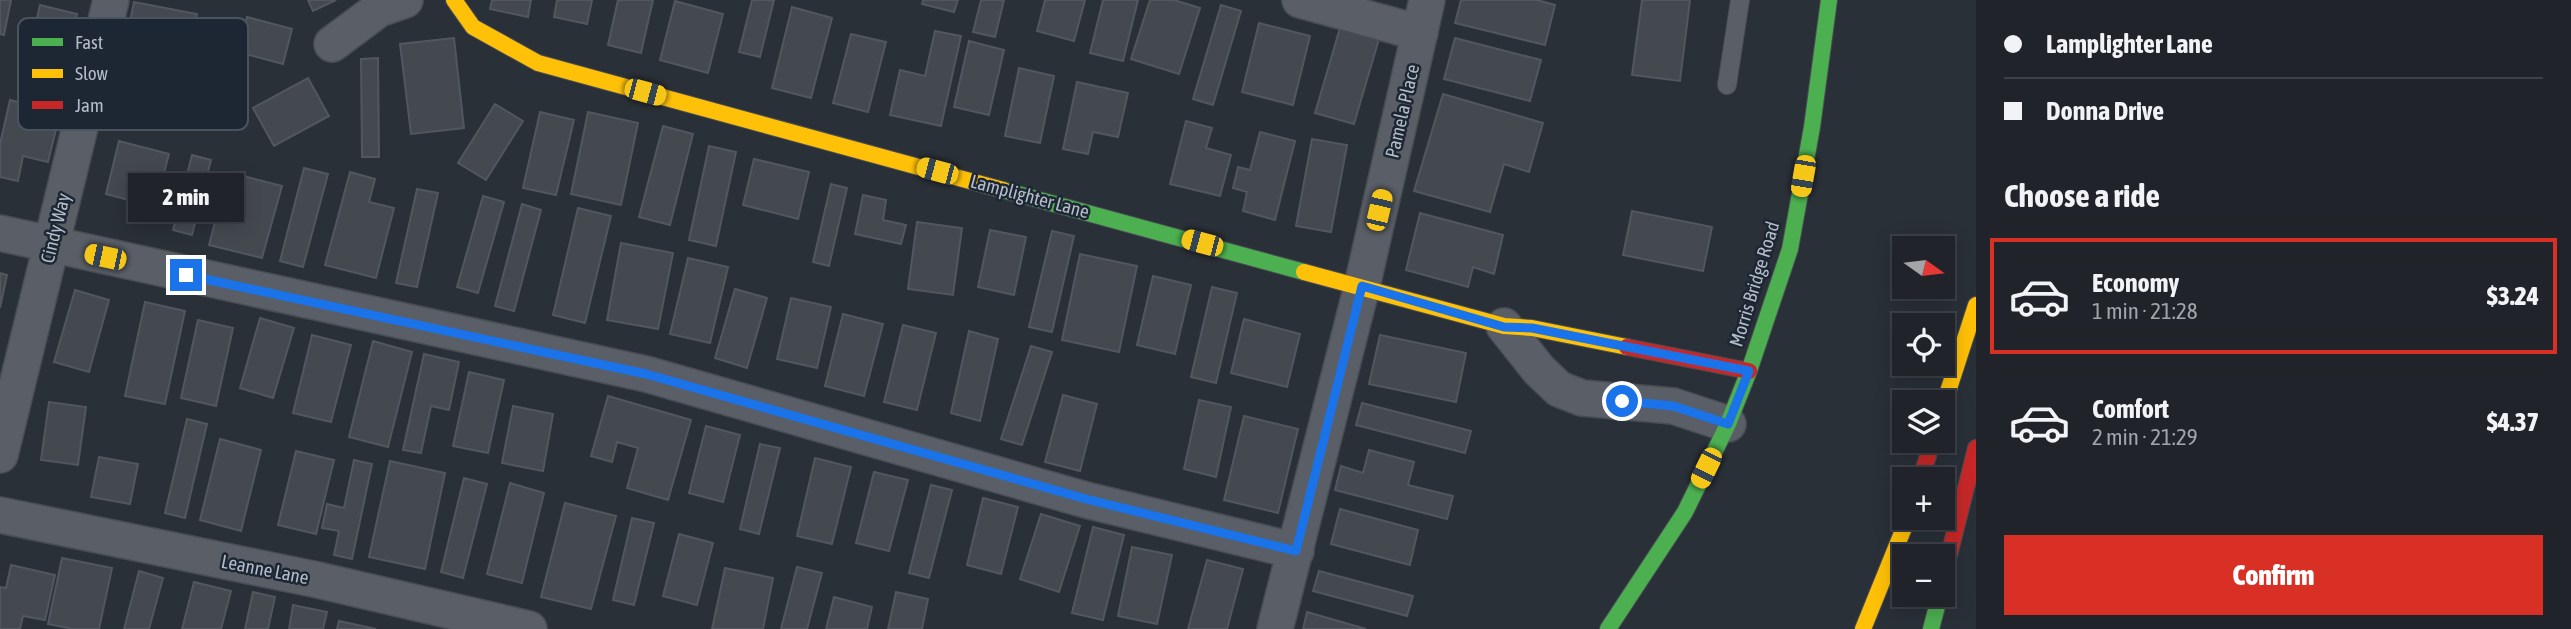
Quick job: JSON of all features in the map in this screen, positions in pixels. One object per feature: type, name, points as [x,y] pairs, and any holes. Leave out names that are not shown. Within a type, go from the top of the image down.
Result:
[{"type":"main road","name":"Lamplighter Lane","points":[[454,0],[473,27],[538,63],[1362,286],[1504,327],[1532,328],[1749,371]]},
{"type":"main road","name":"Morris Bridge Road","points":[[1608,629],[1685,512],[1728,424],[1749,371],[1790,249],[1812,127],[1829,0]]},
{"type":"main road","points":[[1948,390],[1976,305]]},
{"type":"main road","points":[[1952,544],[1976,448]]},
{"type":"main road","points":[[1863,629],[1903,530]]},
{"type":"main road","points":[[1931,629],[1937,607]]},
{"type":"street","name":"Cindy Way","points":[[107,18],[111,0]]},
{"type":"street","points":[[332,44],[379,9],[405,0]]},
{"type":"street","points":[[1300,0],[1424,16]]},
{"type":"street","name":"Pamela Place","points":[[1275,629],[1362,286],[1424,16]]},
{"type":"street","name":"Cindy Way","points":[[0,455],[79,130]]},
{"type":"street","points":[[0,233],[646,374],[1086,499],[1296,551]]},
{"type":"street","points":[[1504,327],[1534,364],[1559,388],[1582,398],[1673,406],[1728,424]]},
{"type":"street","name":"Leanne Lane","points":[[0,515],[318,580],[529,629]]},
{"type":"lane","points":[[1727,85],[1740,0]]},
{"type":"building","points":[[0,0],[11,0],[4,35],[0,34]]},
{"type":"building","points":[[308,0],[336,0],[313,11]]},
{"type":"building","points":[[492,0],[531,0],[528,17],[490,9]]},
{"type":"building","points":[[557,0],[592,0],[587,24],[554,17]]},
{"type":"building","points":[[618,0],[653,0],[641,53],[608,45]]},
{"type":"building","points":[[752,0],[774,0],[760,57],[739,52]]},
{"type":"building","points":[[923,0],[958,0],[954,12],[922,4]]},
{"type":"building","points":[[981,0],[1004,0],[995,37],[973,32]]},
{"type":"building","points":[[1045,0],[1085,0],[1074,41],[1037,31]]},
{"type":"building","points":[[1103,0],[1138,0],[1123,61],[1090,53]]},
{"type":"building","points":[[1150,0],[1174,0],[1200,8],[1179,74],[1131,59]]},
{"type":"building","points":[[1461,0],[1537,0],[1555,5],[1545,45],[1455,23]]},
{"type":"building","points":[[1642,0],[1690,0],[1680,81],[1632,75]]},
{"type":"building","points":[[675,1],[723,14],[708,73],[660,60]]},
{"type":"building","points":[[134,2],[197,14],[196,18],[131,18]]},
{"type":"building","points":[[40,5],[77,14],[76,18],[37,18]]},
{"type":"building","points":[[1221,5],[1241,11],[1213,105],[1193,99]]},
{"type":"building","points":[[792,7],[832,18],[811,98],[772,88]]},
{"type":"building","points":[[247,18],[292,29],[283,64],[248,55]]},
{"type":"building","points":[[1259,23],[1310,36],[1293,105],[1242,92]]},
{"type":"building","points":[[1340,28],[1379,39],[1354,124],[1315,113]]},
{"type":"building","points":[[935,31],[961,36],[941,126],[890,115],[900,70],[925,76]]},
{"type":"building","points":[[851,34],[886,42],[868,112],[833,103]]},
{"type":"building","points":[[454,38],[464,128],[411,134],[400,44]]},
{"type":"building","points":[[1455,38],[1541,60],[1530,101],[1444,79]]},
{"type":"building","points":[[969,41],[1004,50],[989,115],[954,107]]},
{"type":"building","points":[[378,58],[379,157],[362,157],[361,59]]},
{"type":"building","points":[[1019,68],[1054,76],[1040,143],[1005,136]]},
{"type":"building","points":[[308,78],[329,116],[274,146],[253,108]]},
{"type":"building","points":[[1077,82],[1128,93],[1118,137],[1093,132],[1088,154],[1063,149]]},
{"type":"building","points":[[1443,94],[1543,123],[1529,172],[1504,164],[1490,212],[1414,191]]},
{"type":"building","points":[[10,100],[18,102],[18,130],[56,130],[48,162],[23,156],[18,181],[0,177],[0,144]]},
{"type":"building","points":[[495,104],[523,121],[486,180],[458,163]]},
{"type":"building","points":[[540,112],[574,120],[556,195],[523,188]]},
{"type":"building","points":[[588,112],[638,123],[621,205],[571,194]]},
{"type":"building","points":[[1186,121],[1212,128],[1206,148],[1231,155],[1220,196],[1170,184]]},
{"type":"building","points":[[663,126],[693,134],[670,225],[639,217]]},
{"type":"building","points":[[1260,132],[1295,141],[1275,220],[1243,211],[1247,192],[1233,188],[1238,167],[1250,170]]},
{"type":"building","points":[[1312,139],[1347,145],[1331,232],[1296,226]]},
{"type":"building","points":[[119,141],[169,154],[155,207],[106,194]]},
{"type":"building","points":[[709,146],[736,152],[716,246],[689,240]]},
{"type":"building","points":[[192,155],[211,160],[192,235],[173,230]]},
{"type":"building","points":[[754,159],[809,172],[798,219],[743,205]]},
{"type":"building","points":[[304,168],[328,174],[303,267],[280,261]]},
{"type":"building","points":[[228,172],[282,186],[262,258],[209,245]]},
{"type":"building","points":[[350,172],[375,179],[369,202],[394,208],[376,278],[325,265]]},
{"type":"building","points":[[831,184],[847,188],[829,266],[813,262]]},
{"type":"building","points":[[417,189],[438,193],[417,287],[396,283]]},
{"type":"building","points":[[863,195],[886,200],[883,220],[906,225],[901,244],[855,234]]},
{"type":"building","points":[[483,196],[504,202],[478,293],[457,287]]},
{"type":"building","points":[[522,204],[541,210],[514,311],[495,306]]},
{"type":"building","points":[[578,208],[611,216],[585,323],[553,315]]},
{"type":"building","points":[[1632,211],[1712,227],[1703,271],[1623,255]]},
{"type":"building","points":[[1420,213],[1503,235],[1494,274],[1473,267],[1468,287],[1406,270]]},
{"type":"building","points":[[917,222],[962,228],[953,295],[908,289]]},
{"type":"building","points":[[990,230],[1026,237],[1014,295],[978,287]]},
{"type":"building","points":[[1052,231],[1074,236],[1052,332],[1029,327]]},
{"type":"building","points":[[621,243],[673,253],[658,329],[607,320]]},
{"type":"building","points":[[1080,254],[1137,266],[1119,352],[1062,340]]},
{"type":"building","points":[[688,258],[728,267],[710,343],[670,334]]},
{"type":"building","points":[[0,273],[7,275],[0,308]]},
{"type":"building","points":[[1153,276],[1191,285],[1175,354],[1137,345]]},
{"type":"building","points":[[1212,287],[1237,293],[1216,383],[1191,377]]},
{"type":"building","points":[[735,289],[767,298],[747,368],[715,358]]},
{"type":"building","points":[[75,290],[109,300],[89,372],[54,362]]},
{"type":"building","points":[[791,298],[831,307],[817,368],[777,359]]},
{"type":"building","points":[[145,302],[185,311],[165,404],[125,396]]},
{"type":"building","points":[[843,314],[883,324],[864,396],[825,386]]},
{"type":"building","points":[[260,318],[294,328],[273,398],[240,388]]},
{"type":"building","points":[[1244,319],[1300,334],[1287,387],[1231,373]]},
{"type":"building","points":[[198,320],[233,328],[216,406],[181,398]]},
{"type":"building","points":[[903,325],[936,333],[917,410],[884,402]]},
{"type":"building","points":[[969,331],[998,339],[980,421],[951,413]]},
{"type":"building","points":[[312,335],[351,345],[331,422],[293,413]]},
{"type":"building","points":[[1380,335],[1466,353],[1456,402],[1369,384]]},
{"type":"building","points":[[373,341],[412,352],[388,447],[349,437]]},
{"type":"building","points":[[1031,346],[1052,352],[1022,445],[1001,439]]},
{"type":"building","points":[[424,354],[459,362],[449,410],[431,406],[421,453],[403,450]]},
{"type":"building","points":[[469,372],[504,380],[488,453],[453,446]]},
{"type":"building","points":[[1063,395],[1097,404],[1080,471],[1045,462]]},
{"type":"building","points":[[608,396],[691,420],[668,500],[627,488],[638,448],[617,442],[612,462],[591,456]]},
{"type":"building","points":[[1199,400],[1231,407],[1216,477],[1184,469]]},
{"type":"building","points":[[49,402],[86,407],[78,465],[41,460]]},
{"type":"building","points":[[1362,403],[1471,431],[1465,453],[1356,425]]},
{"type":"building","points":[[513,406],[553,414],[543,471],[502,463]]},
{"type":"building","points":[[1244,416],[1298,429],[1278,513],[1224,500]]},
{"type":"building","points":[[187,419],[207,424],[185,518],[165,513]]},
{"type":"building","points":[[706,426],[740,435],[723,502],[689,493]]},
{"type":"building","points":[[220,439],[261,450],[241,531],[200,520]]},
{"type":"building","points":[[760,444],[780,448],[759,534],[740,529]]},
{"type":"building","points":[[1369,450],[1414,462],[1408,485],[1453,496],[1447,519],[1335,490],[1341,466],[1363,473]]},
{"type":"building","points":[[296,451],[334,460],[316,534],[278,525]]},
{"type":"building","points":[[99,457],[138,464],[130,504],[91,497]]},
{"type":"building","points":[[815,458],[851,467],[832,544],[797,536]]},
{"type":"building","points":[[354,460],[372,464],[352,559],[334,555],[339,531],[322,528],[327,504],[344,508]]},
{"type":"building","points":[[390,461],[445,473],[425,569],[369,557]]},
{"type":"building","points":[[874,472],[908,480],[889,551],[856,543]]},
{"type":"building","points":[[464,478],[487,484],[463,578],[441,572]]},
{"type":"building","points":[[510,483],[544,493],[522,583],[487,574]]},
{"type":"building","points":[[931,485],[952,490],[929,578],[909,573]]},
{"type":"building","points":[[983,498],[1018,507],[1001,574],[967,565]]},
{"type":"building","points":[[565,503],[616,516],[591,609],[541,597]]},
{"type":"building","points":[[1340,509],[1418,530],[1410,565],[1331,544]]},
{"type":"building","points":[[1041,514],[1080,526],[1059,592],[1020,579]]},
{"type":"building","points":[[632,518],[654,523],[634,605],[613,600]]},
{"type":"building","points":[[1093,527],[1124,535],[1103,620],[1072,613]]},
{"type":"building","points":[[679,534],[713,543],[697,605],[663,596]]},
{"type":"building","points":[[1132,547],[1172,555],[1157,624],[1118,616]]},
{"type":"building","points":[[62,558],[112,568],[99,629],[73,629],[48,624]]},
{"type":"building","points":[[1207,560],[1243,569],[1227,629],[1188,629]]},
{"type":"building","points":[[11,565],[55,575],[45,620],[23,616],[20,629],[0,629],[0,587],[6,588]]},
{"type":"building","points":[[797,567],[822,573],[807,629],[781,629]]},
{"type":"building","points":[[725,568],[773,578],[763,629],[712,629]]},
{"type":"building","points":[[139,571],[163,578],[149,629],[124,629]]},
{"type":"building","points":[[1319,571],[1413,596],[1407,616],[1313,591]]},
{"type":"building","points":[[194,582],[231,591],[221,629],[182,629]]},
{"type":"building","points":[[253,592],[275,597],[268,629],[245,629]]},
{"type":"building","points":[[896,592],[928,599],[922,629],[888,629]]},
{"type":"building","points":[[834,597],[872,607],[867,629],[826,629]]},
{"type":"building","points":[[293,605],[327,612],[323,629],[289,629]]},
{"type":"building","points":[[1307,612],[1366,629],[1303,629]]},
{"type":"building","points":[[339,621],[376,629],[337,629]]},
{"type":"traffic: fast","points":[[1608,629],[1685,512],[1728,424],[1749,371],[1790,249],[1812,127],[1829,0]]},
{"type":"traffic: fast","points":[[1003,190],[1304,272]]},
{"type":"traffic: fast","points":[[1931,629],[1937,607]]},
{"type":"traffic: slow","points":[[454,0],[473,27],[538,63],[1003,190]]},
{"type":"traffic: slow","points":[[1304,272],[1504,326],[1532,328],[1627,347]]},
{"type":"traffic: slow","points":[[1948,390],[1976,305]]},
{"type":"traffic: slow","points":[[1863,629],[1903,530]]},
{"type":"traffic: jam","points":[[1627,347],[1749,371]]},
{"type":"traffic: jam","points":[[1952,544],[1976,448]]},
{"type":"traffic: jam","points":[[1924,467],[1929,453]]},
{"type":"route","points":[[186,275],[646,374],[1086,499],[1296,551],[1362,286],[1504,327],[1532,328],[1749,371],[1728,424],[1673,406],[1622,401]]}]
